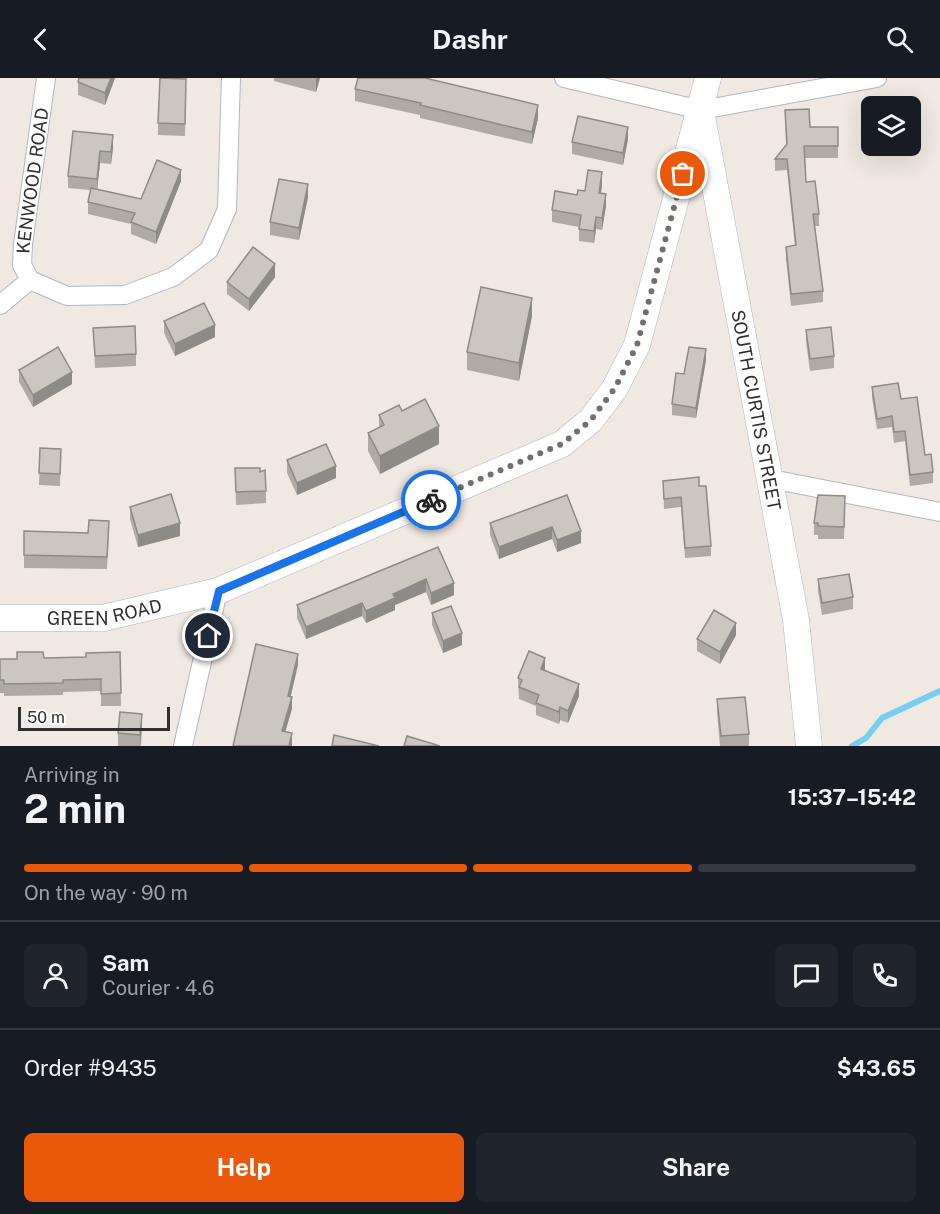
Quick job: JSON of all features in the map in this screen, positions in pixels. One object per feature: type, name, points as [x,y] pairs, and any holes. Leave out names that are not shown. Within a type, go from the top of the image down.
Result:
[{"type":"street","name":"KENWOOD ROAD","points":[[30,280],[22,265],[23,244],[46,78]]},
{"type":"street","points":[[0,305],[30,280],[68,296],[125,295],[173,277],[209,250],[227,209],[231,78]]},
{"type":"street","points":[[564,78],[701,110],[877,78]]},
{"type":"street","name":"SOUTH CURTIS STREET","points":[[708,78],[701,110],[796,620],[809,746]]},
{"type":"street","name":"GREEN ROAD","points":[[0,618],[103,618],[219,591],[562,444],[591,420],[615,388],[637,345],[701,110]]},
{"type":"street","points":[[771,479],[940,512]]},
{"type":"street","points":[[183,746],[219,591]]},
{"type":"building","points":[[79,78],[111,78],[105,93],[78,82]]},
{"type":"building","points":[[160,78],[186,79],[185,124],[158,123]]},
{"type":"building","points":[[358,78],[425,78],[538,105],[532,132],[420,105],[421,103],[355,89]]},
{"type":"building","points":[[809,109],[810,127],[838,127],[838,146],[804,146],[806,182],[815,181],[819,214],[813,214],[823,291],[791,294],[786,247],[796,245],[787,159],[775,159],[787,144],[785,110]]},
{"type":"building","points":[[578,116],[628,127],[623,153],[572,142]]},
{"type":"building","points":[[73,131],[113,135],[111,152],[100,151],[97,179],[68,176]]},
{"type":"building","points":[[157,160],[181,170],[156,232],[131,222],[135,213],[88,202],[91,188],[141,199]]},
{"type":"building","points":[[588,170],[602,172],[599,193],[606,194],[602,218],[596,217],[594,231],[579,229],[581,215],[552,210],[555,191],[577,195],[578,190],[585,191]]},
{"type":"building","points":[[279,179],[308,184],[299,228],[270,222]]},
{"type":"building","points":[[253,247],[275,264],[249,299],[227,282]]},
{"type":"building","points":[[481,287],[532,298],[519,363],[467,352]]},
{"type":"building","points":[[204,303],[215,325],[175,344],[164,321]]},
{"type":"building","points":[[135,326],[136,354],[95,356],[93,328]]},
{"type":"building","points":[[831,327],[834,356],[810,359],[806,330]]},
{"type":"building","points":[[58,347],[72,372],[33,395],[19,370]]},
{"type":"building","points":[[689,347],[706,349],[696,408],[672,404],[676,373],[684,374]]},
{"type":"building","points":[[898,383],[901,399],[917,397],[925,455],[931,454],[933,472],[910,475],[905,431],[894,432],[892,416],[877,419],[872,387]]},
{"type":"building","points":[[425,399],[439,426],[380,456],[368,433],[384,425],[379,415],[399,405],[402,411]]},
{"type":"building","points":[[326,444],[336,466],[297,483],[287,460]]},
{"type":"building","points":[[40,448],[61,449],[60,474],[39,473]]},
{"type":"building","points":[[235,468],[260,468],[260,472],[265,470],[266,491],[236,492]]},
{"type":"building","points":[[699,477],[699,486],[706,486],[711,546],[685,548],[681,497],[664,499],[663,481]]},
{"type":"building","points":[[171,494],[180,523],[138,535],[130,507]]},
{"type":"building","points":[[567,495],[581,531],[557,540],[552,527],[499,547],[490,523]]},
{"type":"building","points":[[818,495],[845,496],[844,527],[818,526],[818,523],[814,523]]},
{"type":"building","points":[[89,520],[109,521],[107,557],[24,555],[24,531],[88,533]]},
{"type":"building","points":[[438,547],[454,583],[431,593],[426,579],[393,594],[395,598],[366,611],[362,603],[306,627],[297,605]]},
{"type":"building","points":[[849,574],[853,597],[822,603],[818,579]]},
{"type":"building","points":[[451,606],[462,633],[443,641],[432,613]]},
{"type":"building","points":[[714,610],[736,623],[720,652],[697,639]]},
{"type":"building","points":[[256,644],[298,654],[288,696],[292,697],[282,731],[292,733],[289,746],[233,746]]},
{"type":"building","points":[[529,651],[545,658],[541,669],[579,684],[568,711],[560,707],[559,712],[536,703],[539,695],[519,687],[522,680],[518,678]]},
{"type":"building","points":[[17,652],[43,652],[44,658],[86,657],[86,653],[120,652],[121,693],[101,694],[101,679],[63,680],[63,683],[4,684],[4,680],[0,680],[0,659],[17,659]]},
{"type":"building","points":[[745,697],[749,734],[721,736],[717,699]]},
{"type":"building","points":[[120,712],[142,714],[140,735],[118,733]]},
{"type":"building","points":[[334,735],[379,746],[332,746]]},
{"type":"building","points":[[407,736],[440,746],[404,746]]},
{"type":"waterway","points":[[852,746],[866,738],[882,718],[940,691]]},
{"type":"way so far","points":[[431,500],[562,444],[591,420],[615,388],[637,345],[683,174]]},
{"type":"route","points":[[208,636],[219,591],[431,500]]}]
